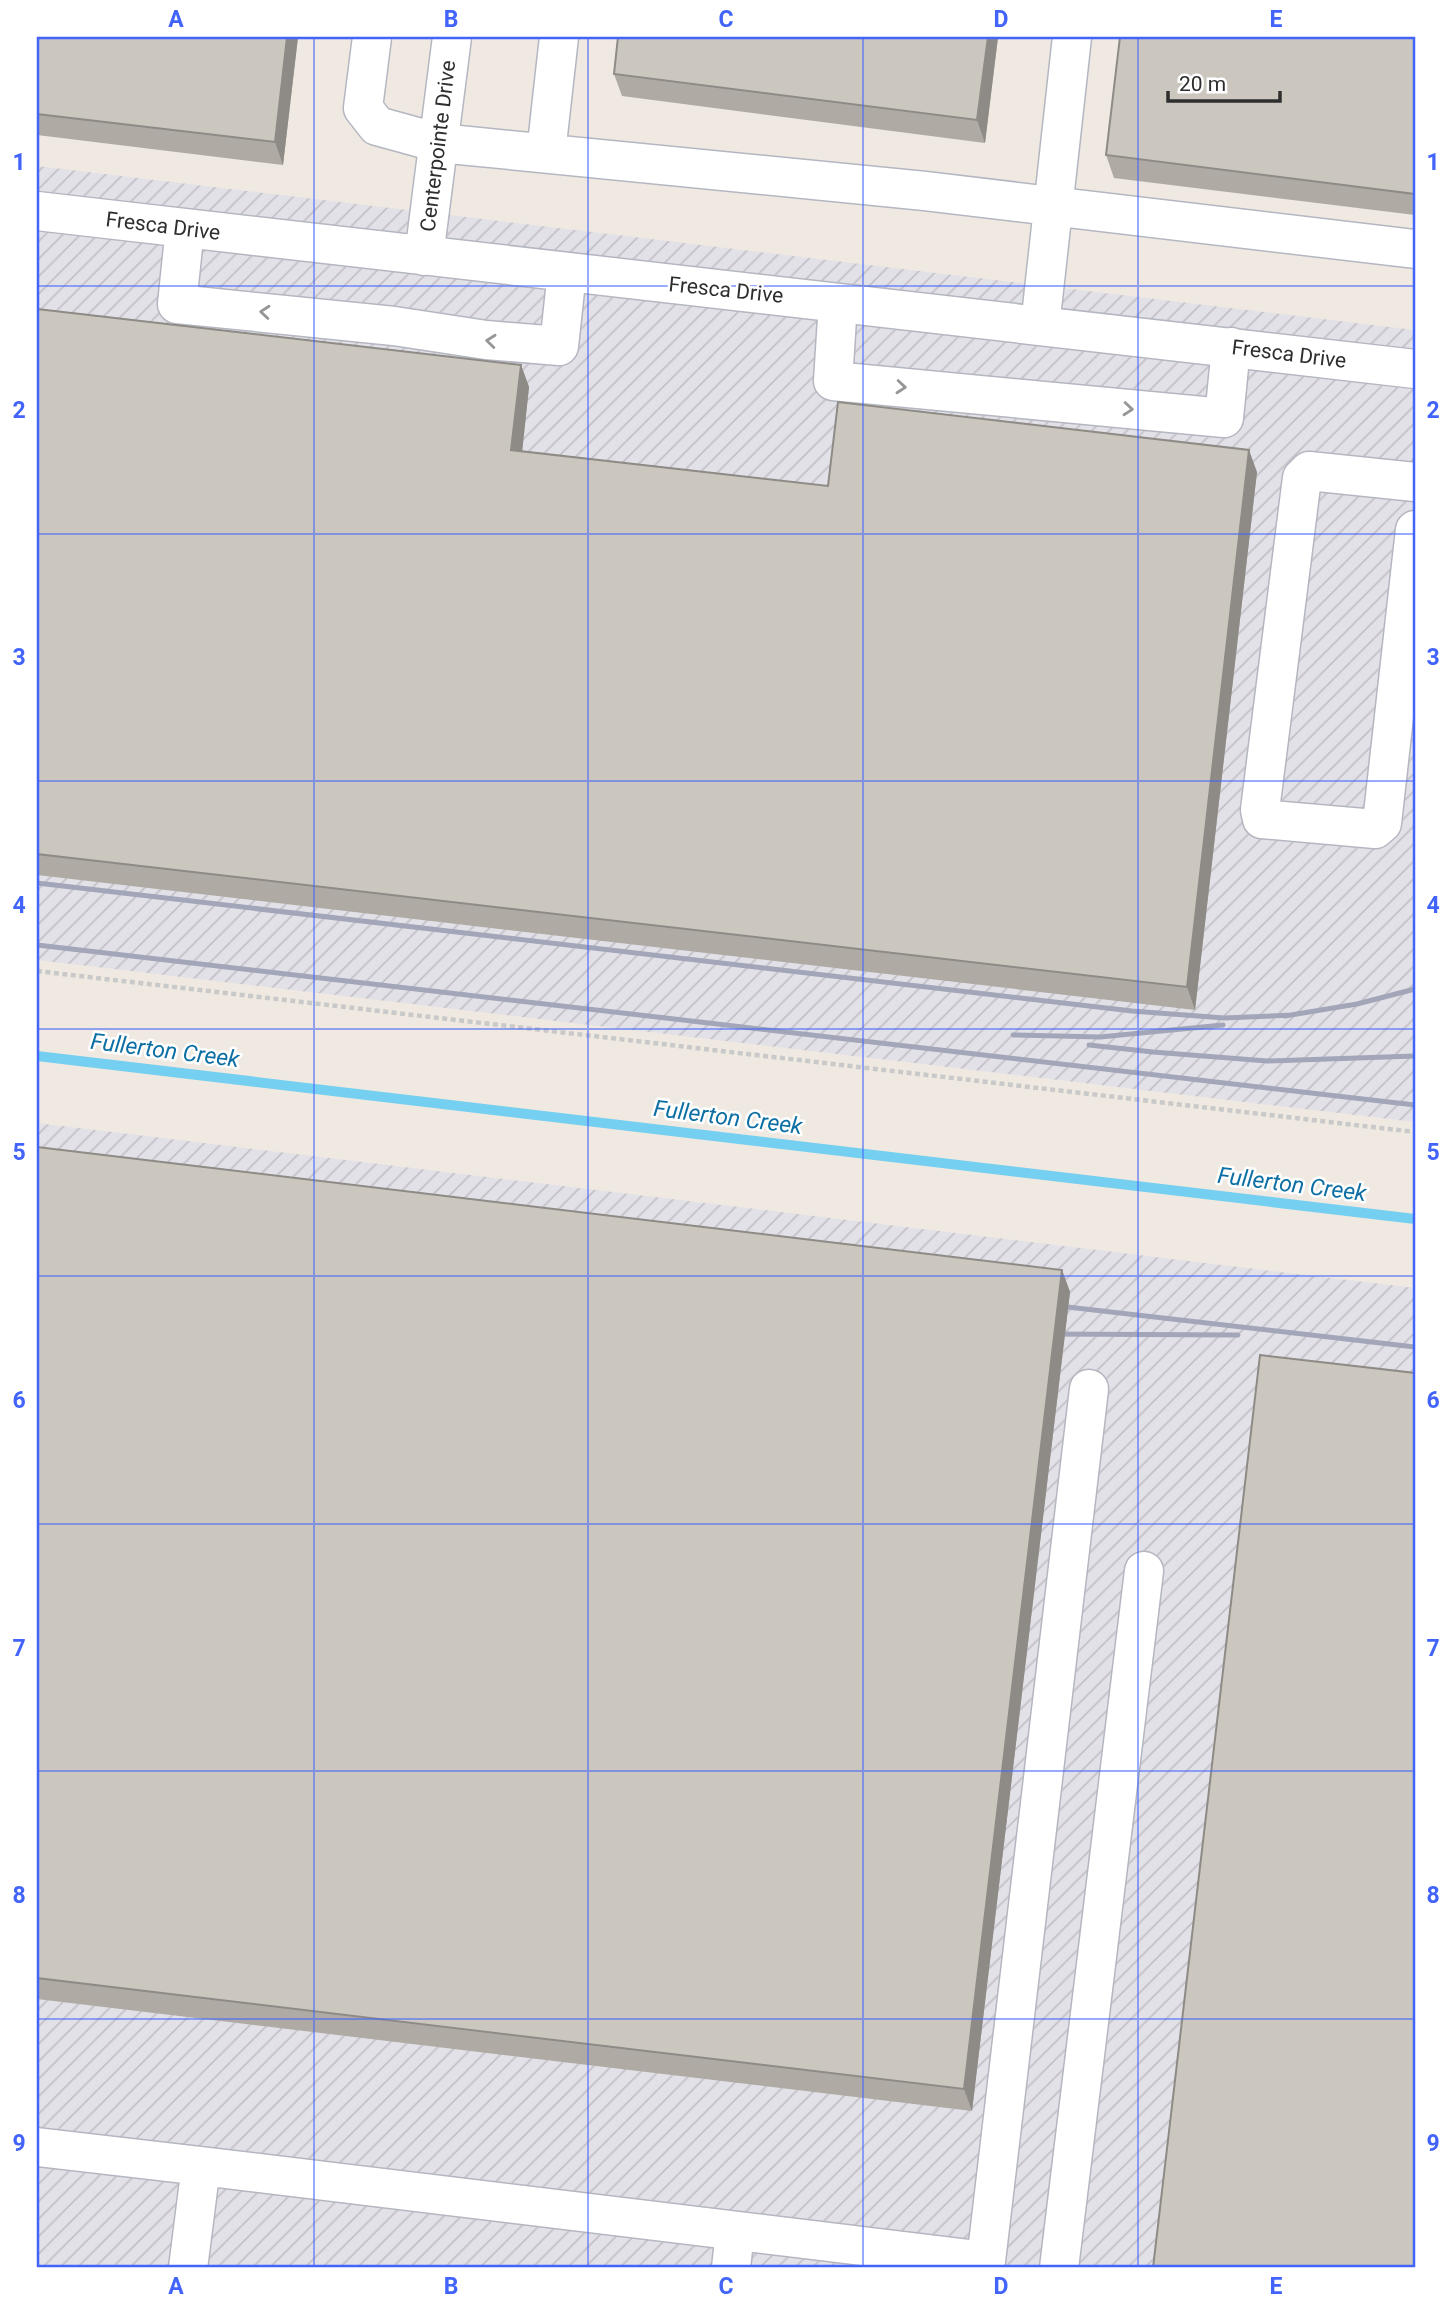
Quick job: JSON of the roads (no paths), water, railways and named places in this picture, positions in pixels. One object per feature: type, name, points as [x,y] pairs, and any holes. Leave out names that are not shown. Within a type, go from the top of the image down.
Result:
[{"type":"street","points":[[372,37],[363,108],[377,126],[439,143],[911,189],[1415,248]]},
{"type":"street","name":"Centerpointe Drive","points":[[424,256],[452,37]]},
{"type":"street","points":[[546,153],[559,37]]},
{"type":"street","points":[[1040,326],[1072,37]]},
{"type":"street","name":"Fresca Drive","points":[[37,211],[1415,369]]},
{"type":"street","points":[[185,228],[177,304],[394,326],[486,341],[559,346],[567,272]]},
{"type":"street","points":[[838,303],[834,381],[1224,418],[1231,347]]},
{"type":"street","points":[[1415,482],[1309,471],[1301,478],[1260,810],[1262,819],[1375,829],[1381,823],[1415,530]]},
{"type":"street","points":[[37,2147],[986,2261],[1089,1389]]},
{"type":"street","points":[[1059,2268],[1144,1571]]},
{"type":"street","points":[[188,2268],[201,2166]]},
{"type":"street","points":[[731,2268],[735,2231]]},
{"type":"waterway","name":"Fullerton Creek","points":[[37,1056],[1415,1219]]},
{"type":"railway","points":[[37,883],[1132,1011],[1224,1018],[1292,1015]]},
{"type":"railway","points":[[37,945],[1415,1105]]},
{"type":"railway","points":[[1285,1016],[1357,1004],[1415,989]]},
{"type":"railway","points":[[1013,1035],[1100,1037],[1223,1025]]},
{"type":"railway","points":[[1089,1045],[1267,1061],[1415,1056]]},
{"type":"railway","points":[[1050,1305],[1415,1347]]},
{"type":"railway","points":[[1045,1334],[1238,1335]]}]
